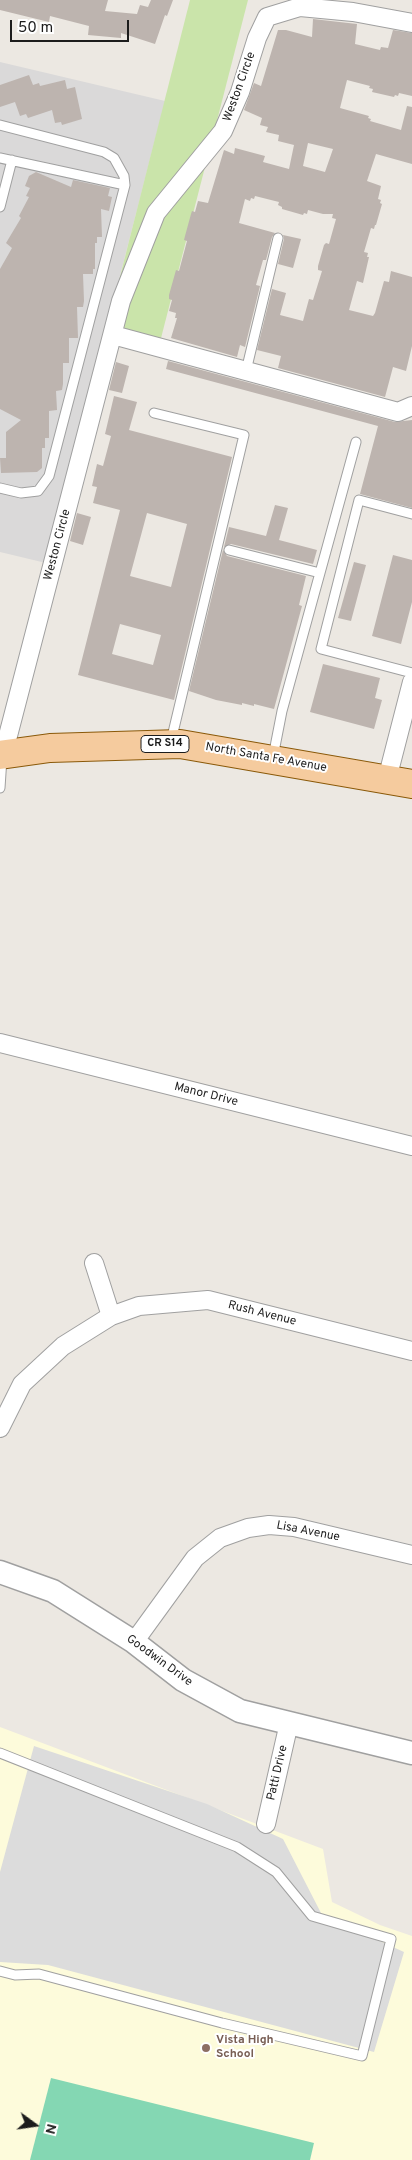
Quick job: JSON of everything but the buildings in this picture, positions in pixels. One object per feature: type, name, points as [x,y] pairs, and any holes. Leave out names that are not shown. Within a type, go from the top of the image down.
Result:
[{"type":"main road","name":"North Santa Fe Avenue","points":[[1,755],[50,748],[180,744],[399,782]]},
{"type":"street","name":"Weston Circle","points":[[1,755],[121,301],[156,213],[223,131],[240,92],[257,38],[267,17],[300,7],[353,12],[412,23]]},
{"type":"street","points":[[113,335],[398,412],[412,406]]},
{"type":"street","points":[[399,782],[412,682]]},
{"type":"street","name":"Manor Drive","points":[[0,1043],[412,1146]]},
{"type":"street","points":[[94,1263],[111,1316]]},
{"type":"street","name":"Rush Avenue","points":[[0,1428],[22,1384],[63,1346],[111,1316],[140,1306],[208,1300],[412,1351]]},
{"type":"street","name":"Lisa Avenue","points":[[134,1642],[195,1558],[220,1538],[248,1528],[269,1525],[294,1527],[412,1555]]},
{"type":"street","name":"Goodwin Drive","points":[[0,1572],[53,1591],[134,1642],[183,1680],[240,1711],[412,1753]]},
{"type":"street","name":"Patti Drive","points":[[266,1824],[289,1723]]},
{"type":"lane","points":[[0,125],[104,152],[114,158],[124,176],[125,185],[50,476],[38,491],[21,493],[0,488]]},
{"type":"lane","points":[[0,158],[125,185]]},
{"type":"lane","points":[[0,207],[12,160]]},
{"type":"lane","points":[[246,371],[278,238]]},
{"type":"lane","points":[[154,414],[244,435],[170,744]]},
{"type":"lane","points":[[273,760],[282,710],[356,442]]},
{"type":"lane","points":[[412,514],[359,500],[321,649],[412,673]]},
{"type":"lane","points":[[229,550],[320,573]]},
{"type":"lane","points":[[0,788],[1,755]]},
{"type":"lane","points":[[0,1753],[237,1847],[276,1872],[312,1916],[391,1939],[362,2056],[222,2023],[39,1974],[15,1975],[3,1972]]},
{"type":"shaded area","points":[[0,62],[165,101],[46,563],[0,552]]},
{"type":"shaded area","name":"Vista High School","points":[[0,1727],[323,1849],[332,1902],[380,1925],[412,1936],[412,2160],[0,2160]]},
{"type":"shaded area","points":[[34,1746],[207,1804],[283,1839],[322,1915],[404,1952],[374,2052],[48,1965],[0,1962],[0,1872]]},
{"type":"green space","points":[[190,0],[248,0],[160,342],[107,328]]},
{"type":"green space","points":[[51,2078],[314,2143],[310,2160],[30,2160]]},
{"type":"place","name":"Vista High School","points":[[206,2048]]}]
